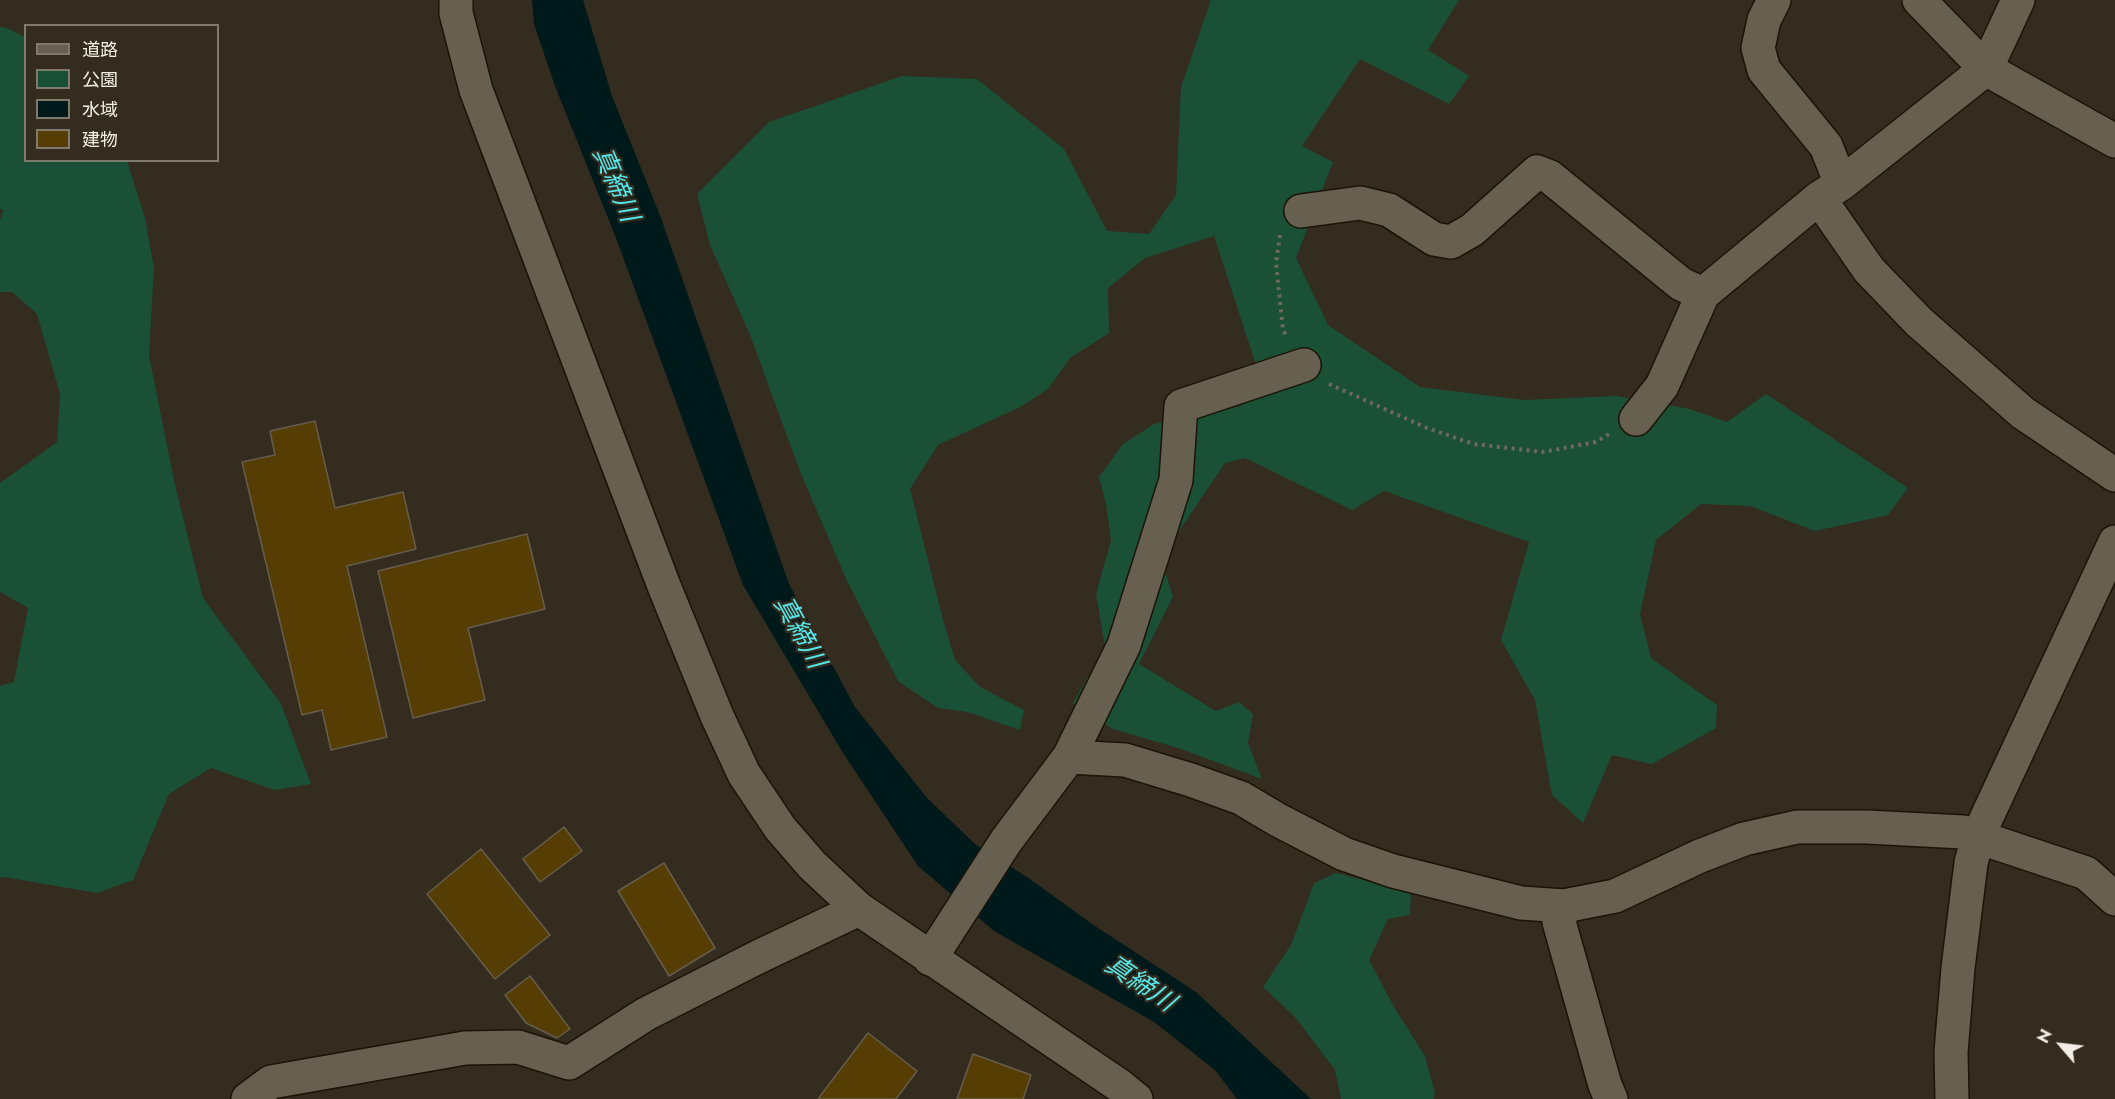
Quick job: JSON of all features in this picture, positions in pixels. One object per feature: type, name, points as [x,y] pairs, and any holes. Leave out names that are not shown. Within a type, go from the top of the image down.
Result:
[{"type":"street","points":[[456,0],[456,13],[476,90],[664,585],[717,716],[744,774],[780,828],[812,865],[859,909],[937,948],[1136,1099]]},
{"type":"street","points":[[1773,0],[1764,20],[1758,48],[1764,70],[1826,146],[1830,191],[1869,270],[1919,322],[2023,413],[2115,475]]},
{"type":"street","points":[[1919,0],[1986,69],[2115,141]]},
{"type":"street","points":[[1636,419],[1662,386],[1703,294],[1986,69],[2018,0]]},
{"type":"street","points":[[1301,211],[1360,203],[1389,210],[1434,239],[1451,242],[1472,230],[1537,172],[1550,177],[1681,284],[1703,294]]},
{"type":"street","points":[[937,948],[1006,841],[1069,757],[1124,645],[1176,480],[1181,406],[1304,365]]},
{"type":"street","points":[[1952,1099],[1950,1052],[1958,968],[1971,863],[1978,836],[2115,542]]},
{"type":"street","points":[[1069,757],[1125,760],[1191,780],[1241,798],[1344,854],[1393,871],[1521,903],[1564,906],[1615,896],[1700,856],[1743,839],[1797,827],[1891,828],[1963,832],[2086,873],[2115,899]]},
{"type":"street","points":[[1564,906],[1559,922],[1605,1085],[1611,1099]]},
{"type":"street","points":[[249,1099],[271,1082],[465,1048],[518,1047],[569,1063],[646,1014],[859,909]]},
{"type":"path","points":[[1301,211],[1282,226],[1276,264],[1283,330],[1304,365],[1320,380],[1427,428],[1474,444],[1543,452],[1596,442],[1636,419]]},
{"type":"green space","points":[[1211,0],[1459,0],[1428,50],[1469,76],[1449,104],[1360,59],[1302,146],[1333,162],[1296,258],[1328,325],[1420,387],[1524,400],[1616,396],[1690,409],[1727,422],[1766,394],[1908,488],[1888,515],[1815,531],[1750,506],[1701,504],[1656,540],[1640,614],[1651,658],[1717,705],[1716,728],[1652,764],[1612,755],[1583,823],[1552,795],[1535,700],[1501,640],[1529,542],[1384,491],[1352,510],[1245,458],[1225,463],[1161,558],[1173,597],[1139,664],[1216,711],[1239,702],[1253,714],[1248,743],[1262,779],[1178,748],[1113,729],[1073,703],[1105,647],[1096,594],[1111,540],[1106,504],[1099,477],[1123,444],[1154,424],[1241,406],[1258,371],[1214,236],[1145,258],[1108,288],[1109,333],[1070,358],[1048,389],[1020,407],[938,445],[910,489],[955,660],[980,687],[1024,710],[1020,730],[967,712],[938,708],[898,681],[847,581],[801,474],[750,335],[710,245],[697,194],[769,122],[902,76],[977,79],[1064,149],[1107,231],[1149,234],[1176,195],[1181,87]]},
{"type":"green space","points":[[0,27],[24,36],[24,162],[127,162],[145,218],[154,268],[149,356],[175,485],[203,598],[281,704],[311,784],[274,790],[211,768],[169,794],[133,880],[97,893],[0,878],[0,686],[14,682],[28,608],[0,592],[0,483],[57,442],[60,394],[37,314],[12,292],[0,292],[0,220],[3,210],[0,209]]},
{"type":"green space","points":[[1336,873],[1411,892],[1410,915],[1388,919],[1369,960],[1394,1007],[1425,1056],[1435,1093],[1434,1099],[1341,1099],[1335,1070],[1295,1017],[1263,987],[1291,945],[1314,883]]},
{"type":"water","name":"真締川","points":[[532,0],[583,0],[612,96],[661,218],[789,584],[855,707],[927,798],[975,844],[1196,992],[1311,1099],[1237,1099],[1215,1070],[1154,1022],[994,931],[918,866],[843,753],[743,585],[616,238],[555,86],[534,24]]},
{"type":"building","points":[[315,421],[335,508],[403,492],[416,549],[347,566],[387,737],[331,750],[322,710],[302,715],[242,462],[275,455],[270,431]]},
{"type":"building","points":[[527,534],[545,609],[468,628],[485,700],[413,718],[378,571]]},
{"type":"building","points":[[564,827],[582,851],[540,882],[523,859]]},
{"type":"building","points":[[481,849],[550,935],[495,979],[427,894]]},
{"type":"building","points":[[664,863],[715,948],[669,976],[618,891]]},
{"type":"building","points":[[530,976],[570,1029],[557,1038],[526,1023],[505,995]]},
{"type":"building","points":[[868,1033],[917,1071],[896,1099],[818,1099]]},
{"type":"building","points":[[973,1054],[1031,1075],[1023,1099],[957,1099]]}]
